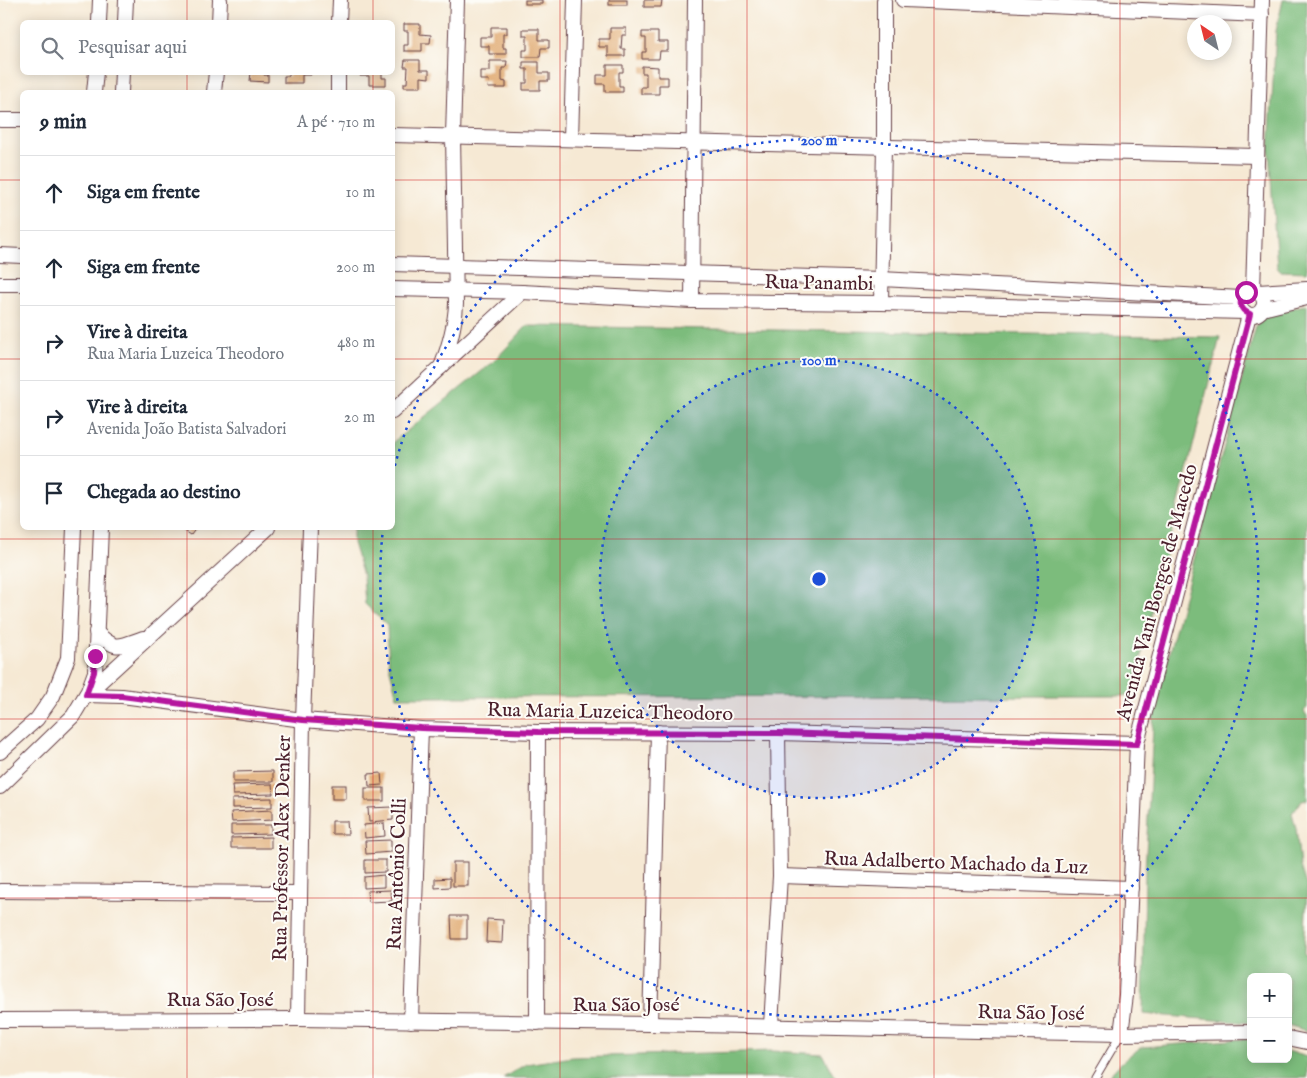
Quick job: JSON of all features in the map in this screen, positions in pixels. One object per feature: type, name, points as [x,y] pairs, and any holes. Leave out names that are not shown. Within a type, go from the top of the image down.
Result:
[{"type":"street","points":[[99,20],[100,0]]},
{"type":"street","points":[[125,20],[126,0]]},
{"type":"street","points":[[219,20],[220,0]]},
{"type":"street","points":[[339,20],[340,0]]},
{"type":"street","points":[[441,367],[455,324],[456,304],[453,136],[457,0]]},
{"type":"street","points":[[571,139],[575,0]]},
{"type":"street","points":[[692,301],[695,0]]},
{"type":"street","points":[[881,303],[884,0]]},
{"type":"street","points":[[903,0],[1262,15]]},
{"type":"street","points":[[1251,293],[1264,298],[1264,306],[1252,312],[1240,306],[1251,293],[1262,0]]},
{"type":"street","points":[[94,90],[96,75]]},
{"type":"street","points":[[121,90],[122,75]]},
{"type":"street","points":[[214,90],[216,75]]},
{"type":"street","points":[[338,75],[338,90]]},
{"type":"street","points":[[0,120],[20,120]]},
{"type":"street","points":[[395,135],[1257,156]]},
{"type":"street","points":[[0,255],[20,256]]},
{"type":"street","name":"Rua Panambi","points":[[395,264],[881,279],[1251,293],[1307,289]]},
{"type":"street","points":[[0,284],[20,284]]},
{"type":"street","name":"Rua Panambi","points":[[395,289],[522,292],[692,301],[881,303],[1252,312],[1307,298]]},
{"type":"street","points":[[395,409],[522,292]]},
{"type":"street","name":"Avenida Vani Borges de Macedo","points":[[1121,1034],[1126,995],[1137,744],[1252,312]]},
{"type":"street","points":[[0,752],[37,718],[53,696],[68,658],[74,530]]},
{"type":"street","points":[[0,787],[73,716],[86,695],[94,672],[101,530]]},
{"type":"street","points":[[86,695],[148,636],[266,530]]},
{"type":"street","name":"Rua Professor Alex Denker","points":[[298,1019],[303,720],[310,530]]},
{"type":"street","points":[[96,632],[109,644],[122,646],[148,636]]},
{"type":"street","name":"Rua Maria Luzeica Theodoro","points":[[86,695],[122,696],[303,720],[421,728],[538,732],[778,733],[1137,744]]},
{"type":"street","name":"Rua Antônio Colli","points":[[411,1021],[421,728]]},
{"type":"street","points":[[537,1024],[538,732]]},
{"type":"street","points":[[650,1024],[658,732]]},
{"type":"street","points":[[771,1025],[780,876],[778,733]]},
{"type":"street","name":"Rua Adalberto Machado da Luz","points":[[780,876],[1131,888]]},
{"type":"street","points":[[0,891],[300,894]]},
{"type":"street","name":"Rua São José","points":[[0,1020],[298,1019],[537,1024],[771,1025],[1121,1034],[1247,1032]]},
{"type":"street","points":[[1292,1039],[1307,1042]]},
{"type":"lane","points":[[1095,1078],[1121,1034]]},
{"type":"green space","points":[[1283,0],[1307,0],[1307,272],[1280,271],[1277,267],[1269,150],[1276,31]]},
{"type":"green space","points":[[1307,304],[1307,708],[1304,711],[1307,716],[1307,800],[1302,801],[1292,813],[1296,828],[1300,866],[1307,888],[1304,952],[1307,955],[1307,1031],[1292,1026],[1292,973],[1247,973],[1247,1023],[1143,1014],[1145,872],[1154,710],[1256,326],[1262,317]]},
{"type":"green space","points":[[527,326],[1220,337],[1131,696],[397,697],[389,666],[387,625],[365,604],[363,576],[353,543],[353,530],[395,530],[395,440],[492,363]]},
{"type":"green space","points":[[1247,1040],[1247,1063],[1292,1063],[1292,1052],[1307,1057],[1307,1078],[1107,1078],[1128,1057],[1143,1047]]},
{"type":"green space","points":[[773,1051],[823,1054],[836,1078],[503,1078],[526,1064],[573,1057]]},
{"type":"building","points":[[525,0],[542,0],[542,4],[525,4]]},
{"type":"building","points":[[609,0],[627,0],[627,5],[609,5]]},
{"type":"building","points":[[644,0],[662,0],[661,7],[644,7]]},
{"type":"building","points":[[404,24],[420,24],[420,34],[431,35],[430,43],[422,43],[422,51],[404,51],[404,45],[408,45],[408,31],[404,31]]},
{"type":"building","points":[[491,27],[507,27],[507,34],[503,34],[503,48],[506,48],[506,54],[489,54],[489,46],[480,46],[480,37],[491,37]]},
{"type":"building","points":[[610,28],[626,28],[626,35],[622,35],[621,49],[625,49],[625,56],[608,56],[608,47],[599,47],[599,39],[610,39]]},
{"type":"building","points":[[523,29],[539,29],[539,40],[549,40],[549,48],[541,48],[540,57],[523,57],[523,50],[527,50],[527,36],[523,36]]},
{"type":"building","points":[[642,32],[658,32],[658,42],[668,42],[668,51],[660,51],[659,59],[642,59],[642,52],[646,52],[646,38],[642,38]]},
{"type":"building","points":[[405,60],[420,60],[420,70],[429,70],[429,78],[421,77],[421,87],[404,87],[404,83],[407,83],[408,67],[404,67]]},
{"type":"building","points":[[490,61],[507,61],[506,68],[502,68],[502,81],[506,82],[506,88],[488,88],[489,80],[480,80],[480,71],[490,71]]},
{"type":"building","points":[[523,62],[539,62],[539,73],[549,73],[549,81],[540,81],[540,90],[523,90],[523,83],[527,83],[527,69],[523,69]]},
{"type":"building","points":[[607,65],[623,65],[623,72],[619,72],[619,86],[623,86],[623,92],[605,92],[605,84],[597,84],[597,75],[607,75]]},
{"type":"building","points":[[642,66],[658,67],[658,77],[668,77],[668,85],[659,85],[659,94],[641,94],[641,87],[646,87],[646,73],[642,73]]},
{"type":"building","points":[[251,75],[268,75],[268,82],[250,81]]},
{"type":"building","points":[[302,75],[302,83],[284,83],[284,76]]},
{"type":"building","points":[[382,75],[382,78],[386,78],[386,85],[369,85],[369,76],[360,76]]},
{"type":"building","points":[[183,530],[195,530],[191,535]]},
{"type":"building","points":[[273,771],[273,782],[233,782],[233,772]]},
{"type":"building","points":[[381,773],[382,785],[369,786],[368,774]]},
{"type":"building","points":[[272,784],[273,794],[233,795],[232,785]]},
{"type":"building","points":[[332,785],[346,785],[346,799],[332,799]]},
{"type":"building","points":[[365,788],[384,788],[384,801],[365,801]]},
{"type":"building","points":[[272,798],[272,807],[232,808],[232,799]]},
{"type":"building","points":[[393,807],[393,820],[369,822],[368,808]]},
{"type":"building","points":[[272,810],[272,820],[232,822],[231,812]]},
{"type":"building","points":[[332,821],[347,821],[348,834],[332,834]]},
{"type":"building","points":[[384,823],[385,836],[365,838],[364,825]]},
{"type":"building","points":[[231,825],[271,825],[271,834],[231,835]]},
{"type":"building","points":[[271,837],[271,848],[231,848],[231,838]]},
{"type":"building","points":[[391,840],[391,852],[366,854],[365,841]]},
{"type":"building","points":[[365,860],[386,860],[386,872],[365,873]]},
{"type":"building","points":[[453,862],[468,862],[468,886],[453,886]]},
{"type":"building","points":[[384,875],[384,887],[364,888],[364,877]]},
{"type":"building","points":[[450,878],[450,887],[435,888],[435,879]]},
{"type":"building","points":[[391,890],[392,901],[368,902],[367,891]]},
{"type":"building","points":[[451,916],[467,916],[467,939],[452,939]]},
{"type":"building","points":[[487,919],[503,920],[502,943],[486,942]]},
{"type":"route","points":[[95,656],[94,672],[86,695],[122,696],[303,720],[421,728],[538,732],[778,733],[1137,744],[1250,314],[1245,312],[1240,306],[1241,298],[1246,292]]}]
